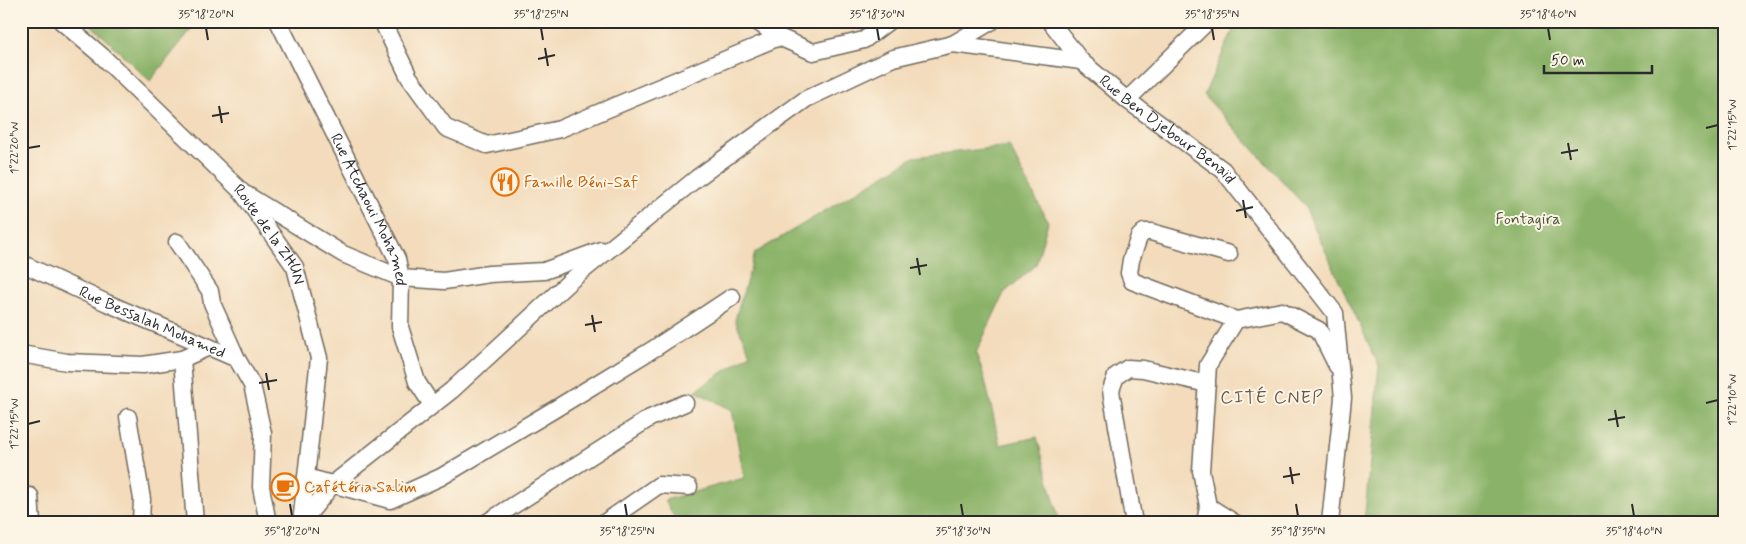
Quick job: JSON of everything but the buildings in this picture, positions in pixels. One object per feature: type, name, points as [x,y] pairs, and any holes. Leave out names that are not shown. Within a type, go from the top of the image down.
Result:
[{"type":"street","name":"Route de la ZHUN","points":[[61,21],[102,56],[241,191],[295,266],[320,358],[301,523]]},
{"type":"street","name":"Rue Atchaoui Mohamed","points":[[278,21],[397,260],[400,278],[400,327],[417,382],[432,405]]},
{"type":"street","points":[[382,21],[409,77],[446,128],[487,145],[560,129],[778,37]]},
{"type":"street","points":[[756,21],[778,37],[813,52],[864,40],[889,21]]},
{"type":"street","points":[[301,523],[332,484],[452,390],[569,282],[697,178],[806,99],[893,58],[953,44],[992,21]]},
{"type":"street","name":"Rue Ben Djebour Benaïd","points":[[1050,21],[1081,61],[1127,100],[1223,170],[1336,313],[1343,398],[1330,523]]},
{"type":"street","points":[[1127,100],[1208,21]]},
{"type":"street","points":[[953,44],[1081,61]]},
{"type":"street","points":[[241,191],[343,254],[400,278],[444,281],[489,274],[544,272],[614,245]]},
{"type":"street","points":[[1229,254],[1151,232],[1144,232],[1139,237],[1131,260],[1129,273],[1132,281],[1236,320],[1282,311],[1319,330],[1337,331]]},
{"type":"street","points":[[177,242],[210,291],[212,303],[237,359]]},
{"type":"street","name":"Rue Bessalah Mohamed","points":[[21,263],[107,303],[237,359],[252,385],[263,433],[261,487],[268,523]]},
{"type":"street","points":[[306,477],[390,500],[440,477],[605,378],[732,297]]},
{"type":"street","points":[[1205,523],[1208,506],[1201,471],[1208,365],[1236,320]]},
{"type":"street","points":[[1319,330],[1341,375]]},
{"type":"street","points":[[21,354],[67,362],[143,364],[182,359],[209,347]]},
{"type":"street","points":[[182,359],[195,523]]},
{"type":"street","points":[[1134,523],[1112,397],[1113,383],[1116,376],[1122,371],[1135,367],[1207,384]]},
{"type":"street","points":[[486,523],[650,418],[685,403]]},
{"type":"street","points":[[128,417],[142,499],[141,523]]},
{"type":"street","points":[[604,523],[659,485],[690,487]]},
{"type":"street","points":[[30,496],[32,523]]},
{"type":"street","points":[[1208,506],[1235,523]]},
{"type":"green space","points":[[87,21],[198,21],[150,81]]},
{"type":"green space","name":"Fontagira","points":[[1237,21],[1725,21],[1725,523],[1364,523],[1379,366],[1304,205],[1204,95]]},
{"type":"green space","points":[[1009,146],[1048,222],[1036,265],[1004,293],[976,353],[985,380],[1000,445],[1037,437],[1060,523],[677,523],[665,500],[744,478],[732,410],[695,391],[750,354],[735,320],[755,253],[914,157]]},
{"type":"place","name":"Famille Béni-Saf","points":[[505,182]]},
{"type":"place","name":"Cafétéria Salim","points":[[285,487]]},
{"type":"district","name":"CITÉ CNEP","points":[[1272,398]]}]
